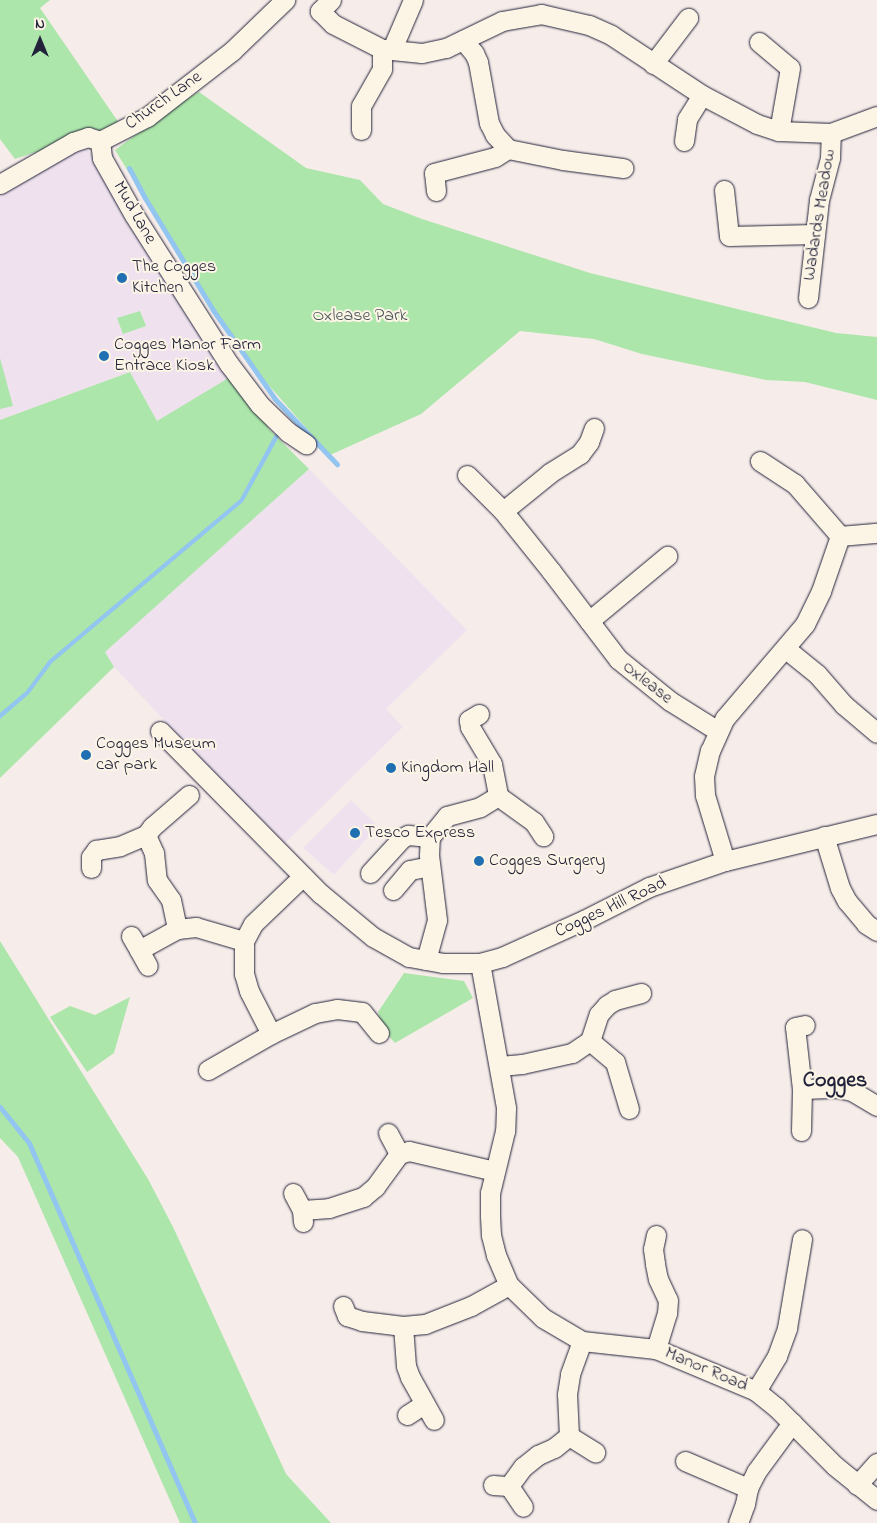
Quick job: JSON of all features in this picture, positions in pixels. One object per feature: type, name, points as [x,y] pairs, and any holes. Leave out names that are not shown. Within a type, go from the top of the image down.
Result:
[{"type":"street","name":"Church Lane","points":[[0,184],[73,142],[88,137],[100,141],[147,117],[232,52],[285,0]]},
{"type":"street","name":"Wadards Meadow","points":[[331,0],[320,11],[332,24],[387,49],[407,53],[422,53],[446,48],[502,21],[541,7],[611,35],[702,95],[757,124],[779,131],[831,133],[877,116]]},
{"type":"street","points":[[361,130],[361,106],[382,69],[387,49],[413,0]]},
{"type":"street","points":[[653,64],[688,18]]},
{"type":"street","points":[[463,40],[474,52],[478,62],[489,123],[495,135],[508,149],[563,160],[623,168]]},
{"type":"street","points":[[759,42],[790,68],[779,131]]},
{"type":"street","points":[[684,141],[687,119],[702,95]]},
{"type":"street","name":"Wadards Meadow","points":[[808,298],[819,200],[830,158],[831,133]]},
{"type":"street","name":"Mud Lane","points":[[100,141],[102,158],[134,214],[229,364],[260,405],[288,432],[306,444]]},
{"type":"street","points":[[436,191],[434,173],[495,157],[508,149]]},
{"type":"street","points":[[724,190],[729,236],[815,234]]},
{"type":"street","points":[[503,511],[550,473],[580,454],[590,442],[594,428]]},
{"type":"street","points":[[760,461],[795,484],[840,536]]},
{"type":"street","name":"Oxlease","points":[[467,475],[503,511],[618,659],[635,676],[670,702],[718,730]]},
{"type":"street","points":[[840,536],[877,533]]},
{"type":"street","points":[[725,861],[706,795],[704,776],[718,730],[725,718],[786,649],[805,624],[821,591],[840,536]]},
{"type":"street","points":[[589,621],[667,556]]},
{"type":"street","points":[[786,649],[817,674],[844,706],[877,733]]},
{"type":"street","points":[[479,714],[469,720],[470,727],[492,764],[498,796],[534,822],[543,836]]},
{"type":"street","name":"Cogges Hill Road","points":[[166,735],[321,894],[373,937],[409,957],[442,963],[480,963],[529,946],[649,887],[725,861],[877,824]]},
{"type":"street","points":[[91,868],[92,857],[96,850],[120,846],[146,835],[152,827],[189,795]]},
{"type":"street","points":[[426,960],[437,920],[428,846],[430,836],[447,816],[480,807],[498,796]]},
{"type":"street","points":[[146,835],[154,853],[157,880],[172,900],[177,929]]},
{"type":"street","points":[[370,873],[408,835],[430,836]]},
{"type":"street","points":[[824,836],[840,888],[847,901],[866,924],[877,931]]},
{"type":"street","points":[[390,852],[410,870]]},
{"type":"street","points":[[393,890],[410,870],[430,866]]},
{"type":"street","points":[[271,1034],[244,974],[244,941],[253,924],[303,876]]},
{"type":"street","points":[[139,950],[177,929],[196,927],[244,941]]},
{"type":"street","name":"Manor Road","points":[[480,963],[488,1018],[500,1066],[506,1108],[506,1124],[490,1193],[491,1235],[496,1255],[509,1286],[543,1318],[582,1341],[656,1349],[756,1391],[792,1423],[814,1447],[877,1500]]},
{"type":"street","points":[[500,1066],[522,1064],[572,1053],[590,1041],[599,1014],[607,1005],[615,1000],[641,994]]},
{"type":"street","points":[[208,1070],[271,1034],[315,1014],[337,1009],[362,1012],[379,1033]]},
{"type":"street","points":[[802,1132],[802,1089],[795,1027],[805,1025]]},
{"type":"street","points":[[590,1041],[615,1062],[629,1109]]},
{"type":"street","points":[[802,1089],[837,1088],[852,1091],[877,1106]]},
{"type":"street","points":[[388,1132],[399,1154]]},
{"type":"street","points":[[292,1193],[303,1217],[363,1197],[375,1187],[399,1154],[409,1151],[494,1171]]},
{"type":"street","name":"Manor Road","points":[[656,1235],[653,1249],[655,1264],[658,1278],[668,1300],[668,1313],[656,1349]]},
{"type":"street","name":"Manor Road","points":[[756,1391],[776,1356],[787,1328],[802,1239]]},
{"type":"street","points":[[343,1306],[347,1316],[362,1321],[403,1326],[425,1324],[471,1306],[509,1286]]},
{"type":"street","points":[[403,1326],[406,1366],[424,1404],[434,1420]]},
{"type":"street","points":[[568,1436],[567,1394],[570,1374],[582,1341]]},
{"type":"street","points":[[407,1416],[424,1404]]},
{"type":"street","points":[[738,1523],[745,1504],[748,1488],[770,1450],[792,1423]]},
{"type":"street","points":[[568,1436],[595,1452]]},
{"type":"street","points":[[523,1507],[501,1486],[538,1455],[554,1448],[568,1436]]},
{"type":"street","points":[[685,1461],[748,1488]]},
{"type":"street","points":[[858,1485],[877,1463]]},
{"type":"shaded area","points":[[85,146],[235,374],[157,421],[130,372],[0,420],[0,196]]},
{"type":"shaded area","points":[[309,469],[467,630],[386,709],[403,727],[283,845],[114,667],[104,652]]},
{"type":"shaded area","points":[[351,800],[378,826],[334,875],[303,848]]},
{"type":"green space","points":[[0,0],[50,0],[40,8],[119,123],[109,130],[99,131],[15,159],[0,139]]},
{"type":"green space","name":"Oxlease Park","points":[[199,92],[306,168],[360,180],[383,204],[422,219],[590,273],[836,333],[877,337],[877,400],[805,382],[766,380],[642,354],[594,339],[520,331],[421,414],[330,455],[237,349],[115,150],[178,104]]},
{"type":"green space","points":[[140,311],[146,326],[123,334],[117,318]]},
{"type":"green space","points":[[0,358],[13,406],[0,409]]},
{"type":"green space","points":[[130,372],[157,421],[235,374],[269,429],[309,469],[105,652],[114,667],[0,778],[0,420]]},
{"type":"green space","points":[[0,941],[148,1179],[174,1229],[286,1474],[331,1523],[180,1523],[18,1157],[0,1138]]},
{"type":"green space","points":[[404,973],[464,981],[473,998],[395,1043],[384,1031],[378,1012]]},
{"type":"green space","points":[[130,997],[114,1053],[87,1072],[50,1017],[70,1006],[95,1015]]},
{"type":"water","points":[[280,429],[281,433],[243,502],[52,663],[29,694],[0,719],[0,713],[26,691],[49,660],[240,499],[274,436]]},
{"type":"waterway","points":[[129,168],[145,198],[213,310],[275,399],[337,464]]},
{"type":"waterway","points":[[0,1107],[29,1143],[195,1523]]},
{"type":"place","name":"The Cogges Kitchen","points":[[122,278]]},
{"type":"place","name":"Cogges Manor Farm Entrace Kiosk","points":[[104,356]]},
{"type":"place","name":"Cogges Museum car park","points":[[86,755]]},
{"type":"place","name":"Kingdom Hall","points":[[391,768]]},
{"type":"place","name":"Tesco Express","points":[[355,833]]},
{"type":"place","name":"Cogges Surgery","points":[[479,861]]},
{"type":"district","name":"Cogges","points":[[835,1082]]}]
